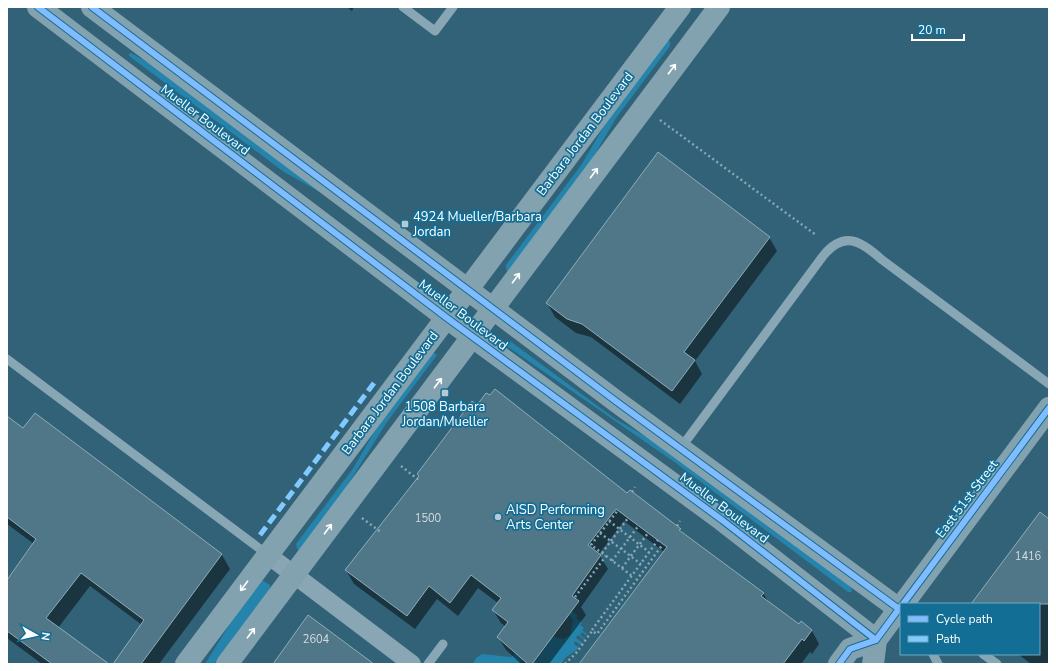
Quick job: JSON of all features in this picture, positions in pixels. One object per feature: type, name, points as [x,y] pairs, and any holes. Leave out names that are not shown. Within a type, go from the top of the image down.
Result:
[{"type":"street","name":"Mueller Boulevard","points":[[38,7],[447,318],[722,520],[876,640]]},
{"type":"street","name":"Mueller Boulevard","points":[[92,7],[680,449],[900,606]]},
{"type":"street","name":"Barbara Jordan Boulevard","points":[[186,664],[680,7]]},
{"type":"street","points":[[227,664],[719,7]]},
{"type":"street","name":"East 51st Street","points":[[904,603],[1049,408]]},
{"type":"street","points":[[268,555],[412,664]]},
{"type":"street","name":"East 51st Street","points":[[873,664],[876,640],[900,608]]},
{"type":"street","points":[[839,664],[850,649],[876,640]]},
{"type":"lane","points":[[403,7],[435,31],[454,7]]},
{"type":"lane","points":[[680,449],[822,256],[829,248],[840,242],[857,241],[865,245],[881,259],[1049,384]]},
{"type":"lane","points":[[7,359],[268,555]]},
{"type":"lane","points":[[428,664],[443,644]]},
{"type":"lane","points":[[934,655],[938,664]]},
{"type":"lane","points":[[984,655],[997,664]]},
{"type":"path","points":[[660,120],[816,235]]},
{"type":"path","points":[[401,466],[420,481]]},
{"type":"path","points":[[632,492],[635,487]]},
{"type":"path","points":[[618,510],[591,545],[632,576]]},
{"type":"path","points":[[362,518],[382,533]]},
{"type":"path","points":[[602,553],[628,518]]},
{"type":"path","points":[[609,521],[649,552]]},
{"type":"path","points":[[677,526],[680,521]]},
{"type":"path","points":[[612,561],[638,525]]},
{"type":"path","points":[[600,533],[641,564]]},
{"type":"path","points":[[622,568],[648,533]]},
{"type":"path","points":[[565,664],[578,652],[658,540]]},
{"type":"path","points":[[592,631],[597,634],[663,544]]},
{"type":"path","points":[[575,597],[606,556]]},
{"type":"shaded area","points":[[668,40],[670,42],[670,46],[616,118],[590,163],[508,271],[506,270],[506,265],[582,164],[611,114]]},
{"type":"shaded area","points":[[131,53],[165,72],[320,192],[284,172],[129,56]]},
{"type":"shaded area","points":[[510,341],[614,418],[662,446],[851,587],[852,592],[848,592],[673,461],[508,347],[507,345]]},
{"type":"shaded area","points":[[432,352],[437,355],[387,422],[340,497],[299,550],[297,549],[296,544],[352,470],[382,419]]},
{"type":"shaded area","points":[[262,580],[270,585],[270,590],[214,664],[205,664],[236,614]]},
{"type":"shaded area","points":[[572,611],[578,616],[576,618],[582,623],[580,625],[584,628],[582,630],[587,634],[586,635],[582,632],[580,635],[585,639],[584,640],[578,635],[576,638],[583,643],[581,645],[575,641],[574,644],[579,648],[565,658],[561,664],[532,664],[553,636],[563,639],[570,635],[573,620],[569,615]]},
{"type":"shaded area","points":[[542,633],[519,664],[473,664],[476,658],[482,654],[511,657]]},
{"type":"building","points":[[658,152],[770,237],[684,352],[695,360],[672,391],[582,324],[567,319],[546,303]]},
{"type":"building","name":"AISD Performing Arts Center","points":[[495,389],[627,493],[630,490],[681,529],[679,530],[764,593],[761,596],[799,624],[801,621],[812,630],[804,641],[802,639],[783,664],[579,664],[667,547],[616,509],[588,545],[601,555],[572,596],[579,601],[532,664],[528,664],[497,637],[508,622],[492,610],[501,598],[471,575],[450,603],[429,586],[407,616],[345,570],[419,476],[417,474],[472,401],[477,405],[486,393],[490,395]]},
{"type":"building","points":[[35,413],[222,554],[141,664],[113,664],[144,620],[81,573],[46,618],[109,664],[52,664],[7,631],[7,580],[36,539],[7,517],[7,416],[23,428]]},
{"type":"building","points":[[1040,512],[1049,519],[1049,604],[972,603]]},
{"type":"building","points":[[308,615],[374,664],[273,664]]},
{"type":"marked path","points":[[260,535],[374,383]]},
{"type":"cycle path","points":[[38,7],[447,318],[722,520],[876,640]]},
{"type":"cycle path","points":[[92,7],[617,402],[899,609]]},
{"type":"cycle path","points":[[904,603],[1049,408]]},
{"type":"cycle path","points":[[839,664],[850,649],[876,640],[900,607]]},
{"type":"place","name":"4924 Mueller/Barbara Jordan","points":[[405,224]]},
{"type":"place","name":"1508 Barbara Jordan/Mueller","points":[[445,393]]},
{"type":"place","name":"AISD Performing Arts Center","points":[[498,517]]}]
